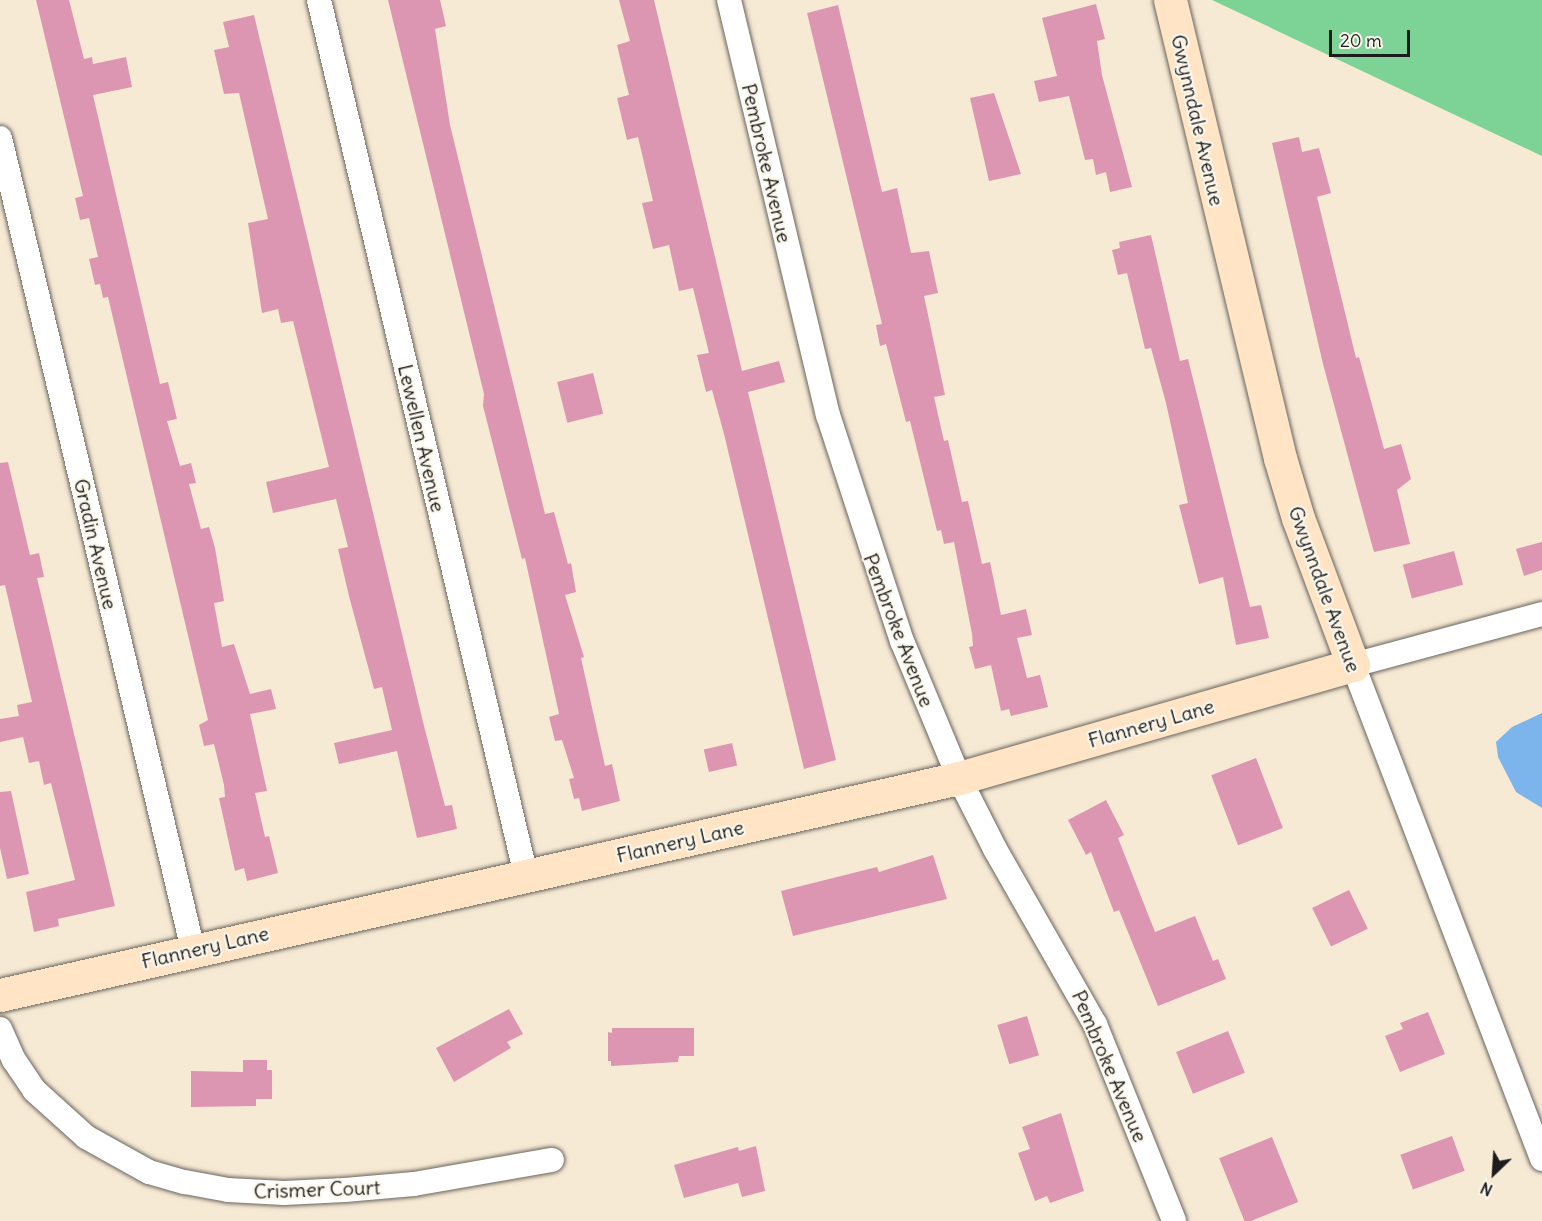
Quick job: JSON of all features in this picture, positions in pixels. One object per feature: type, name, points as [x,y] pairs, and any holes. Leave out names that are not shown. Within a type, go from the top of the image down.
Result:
[{"type":"street","name":"Lewellen Avenue","points":[[319,0],[526,876]]},
{"type":"street","name":"Pembroke Avenue","points":[[729,0],[810,350],[850,492],[902,641],[959,778],[995,849],[1095,1023],[1174,1221]]},
{"type":"street","name":"Gwynndale Avenue","points":[[1170,0],[1280,458],[1298,518],[1542,1159]]},
{"type":"street","name":"Gradin Avenue","points":[[0,138],[193,950]]},
{"type":"street","points":[[1353,664],[1542,614]]},
{"type":"street","name":"Flannery Lane","points":[[0,995],[959,778],[1353,664]]},
{"type":"street","name":"Crismer Court","points":[[0,1029],[14,1060],[34,1090],[86,1137],[149,1172],[185,1182],[228,1190],[284,1194],[414,1184],[552,1160]]},
{"type":"green space","points":[[1212,0],[1542,0],[1542,156]]},
{"type":"water","points":[[1542,713],[1542,808],[1516,792],[1498,757],[1496,742],[1512,727]]},
{"type":"building","points":[[36,0],[69,0],[84,59],[92,57],[93,64],[126,57],[132,87],[93,95],[160,384],[168,382],[177,419],[167,421],[180,466],[191,463],[196,483],[189,484],[201,529],[209,527],[215,548],[224,601],[214,603],[222,647],[234,644],[250,694],[271,689],[276,709],[250,714],[267,791],[255,793],[265,837],[269,836],[278,873],[247,881],[244,868],[235,871],[219,798],[225,797],[224,785],[214,744],[204,746],[199,725],[208,720],[108,297],[103,298],[100,284],[95,285],[89,259],[98,257],[89,218],[80,220],[75,198],[83,196]]},
{"type":"building","points":[[388,0],[440,0],[446,26],[435,29],[450,125],[545,514],[554,512],[568,564],[571,563],[576,592],[565,595],[584,657],[581,658],[605,766],[612,764],[620,801],[582,811],[579,798],[574,799],[569,779],[574,778],[562,740],[555,741],[549,717],[559,714],[525,558],[522,559],[483,406],[484,394]]},
{"type":"building","points":[[619,0],[654,0],[742,371],[779,361],[785,382],[748,392],[836,760],[804,769],[724,434],[712,390],[706,392],[697,355],[709,353],[693,288],[679,291],[669,245],[653,249],[642,203],[653,201],[638,137],[627,140],[617,98],[629,95],[617,45],[630,41]]},
{"type":"building","points":[[1096,4],[1105,39],[1097,41],[1102,75],[1132,187],[1110,192],[1106,172],[1096,175],[1093,159],[1085,160],[1069,96],[1039,102],[1034,81],[1057,76],[1042,18]]},
{"type":"building","points":[[838,5],[882,192],[897,188],[911,253],[929,251],[938,293],[924,296],[945,395],[934,397],[944,441],[948,440],[962,502],[968,501],[982,564],[990,562],[1001,615],[1026,609],[1032,635],[1017,638],[1027,678],[1040,675],[1048,707],[1011,716],[1009,709],[1001,711],[991,665],[975,669],[969,647],[973,646],[972,634],[954,542],[944,544],[941,530],[937,531],[910,421],[906,422],[886,344],[880,346],[876,325],[882,324],[807,13]]},
{"type":"building","points":[[254,15],[424,726],[445,806],[452,805],[457,829],[417,838],[397,751],[339,764],[334,743],[392,730],[382,687],[374,689],[349,596],[338,549],[348,547],[336,499],[273,513],[266,482],[329,467],[293,321],[281,323],[278,309],[262,313],[248,223],[268,219],[239,93],[224,94],[214,50],[229,47],[223,22]]},
{"type":"building","points":[[994,93],[1021,174],[989,181],[970,98]]},
{"type":"building","points":[[1299,137],[1302,152],[1319,148],[1331,193],[1317,197],[1356,358],[1359,357],[1384,449],[1401,444],[1411,479],[1397,490],[1410,544],[1374,552],[1370,538],[1323,364],[1272,143]]},
{"type":"building","points":[[1151,235],[1180,361],[1188,359],[1250,607],[1261,605],[1269,638],[1236,645],[1223,577],[1199,584],[1179,505],[1188,503],[1166,403],[1151,348],[1145,349],[1127,273],[1118,275],[1112,250],[1120,248],[1119,242]]},
{"type":"building","points":[[593,373],[603,414],[567,423],[557,382]]},
{"type":"building","points":[[8,462],[30,555],[39,553],[44,577],[37,578],[115,906],[58,919],[59,926],[34,932],[26,892],[75,880],[51,783],[44,785],[39,761],[29,763],[23,737],[0,742],[0,719],[19,716],[17,705],[32,702],[5,585],[0,586],[0,463]]},
{"type":"building","points":[[1542,542],[1542,570],[1524,576],[1516,549]]},
{"type":"building","points":[[1454,551],[1463,585],[1412,599],[1403,565]]},
{"type":"building","points":[[732,743],[737,765],[709,772],[704,750]]},
{"type":"building","points":[[1256,758],[1283,828],[1238,845],[1211,775]]},
{"type":"building","points":[[11,791],[29,874],[7,879],[0,848],[0,792]]},
{"type":"building","points":[[1106,800],[1124,835],[1118,838],[1155,932],[1195,916],[1213,961],[1218,959],[1226,979],[1158,1006],[1119,910],[1114,912],[1091,852],[1086,855],[1068,820]]},
{"type":"building","points":[[933,855],[947,899],[793,936],[781,891],[877,867],[879,872]]},
{"type":"building","points":[[1349,890],[1368,929],[1331,947],[1312,908]]},
{"type":"building","points":[[509,1009],[523,1034],[507,1042],[511,1048],[454,1082],[436,1048]]},
{"type":"building","points":[[1428,1012],[1445,1054],[1400,1072],[1385,1036],[1403,1029],[1400,1023]]},
{"type":"building","points":[[1027,1016],[1039,1055],[1009,1064],[997,1025]]},
{"type":"building","points":[[612,1028],[694,1028],[694,1056],[679,1056],[678,1062],[611,1066],[611,1061],[608,1061],[608,1032],[612,1033]]},
{"type":"building","points":[[1228,1031],[1245,1073],[1193,1094],[1176,1052]]},
{"type":"building","points":[[243,1060],[267,1060],[267,1070],[272,1070],[272,1099],[256,1099],[256,1106],[191,1107],[191,1071],[243,1072]]},
{"type":"building","points":[[1061,1113],[1084,1191],[1050,1203],[1047,1196],[1035,1201],[1018,1153],[1030,1149],[1022,1127]]},
{"type":"building","points":[[1452,1136],[1465,1171],[1413,1190],[1400,1155]]},
{"type":"building","points":[[1272,1137],[1298,1202],[1251,1221],[1244,1221],[1219,1158]]},
{"type":"building","points":[[756,1146],[765,1191],[742,1197],[738,1183],[684,1198],[674,1165],[738,1147],[739,1151]]}]
